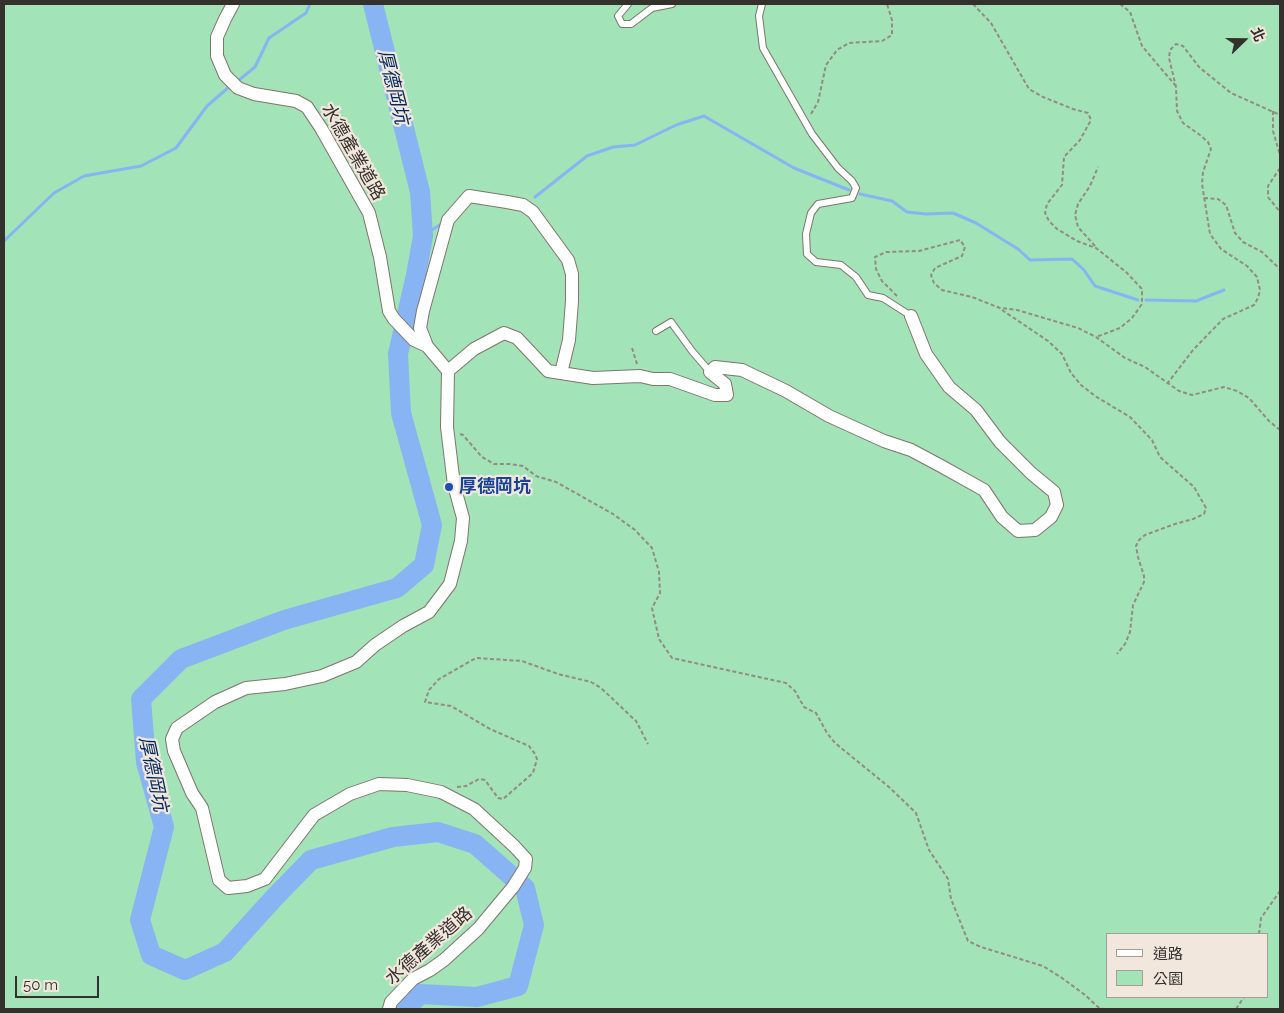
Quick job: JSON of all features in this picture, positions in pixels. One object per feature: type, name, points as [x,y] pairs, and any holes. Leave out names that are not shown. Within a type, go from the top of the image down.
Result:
[{"type":"street","name":"水德產業道路","points":[[233,4],[217,37],[217,56],[225,75],[238,88],[254,94],[296,101],[307,107],[369,213],[380,257],[389,311],[414,340],[427,346]]},
{"type":"street","points":[[441,792],[407,785],[379,784],[350,794],[314,815],[265,879],[247,886],[228,888],[219,880],[202,808],[192,793],[174,751],[172,739],[176,728],[215,702],[246,688],[285,684],[322,676],[356,662],[396,631],[428,612],[450,584],[461,541],[463,518],[454,485],[447,428],[448,371],[427,346],[420,328],[448,220],[469,196],[523,205],[533,212],[568,260],[572,274],[569,340],[561,373]]},
{"type":"street","points":[[448,371],[474,349],[504,333],[517,338],[548,371],[593,378],[640,376],[654,379],[670,379],[715,395],[727,395],[725,384],[710,372],[715,367],[742,370],[786,391],[829,416],[884,441],[911,450],[984,490],[1002,517],[1018,531],[1035,530],[1051,517],[1057,505],[1054,492],[1000,442],[976,410],[948,387],[926,354],[911,316]]},
{"type":"street","name":"水德產業道路","points":[[389,1009],[391,1002],[412,979],[430,970],[478,929],[513,887],[525,868],[526,859],[474,809],[441,792]]},
{"type":"lane","points":[[628,4],[618,16],[622,24],[631,24],[652,8],[672,4]]},
{"type":"lane","points":[[762,4],[760,16],[763,48],[812,134],[838,168],[852,180],[856,188],[852,198],[818,204],[811,213],[806,234],[807,254],[816,262],[841,265],[856,277],[868,295],[883,298],[911,316]]},
{"type":"lane","points":[[656,331],[671,322],[710,372]]},
{"type":"path","points":[[807,123],[818,102],[826,65],[837,50],[849,42],[882,40],[892,36],[892,20],[887,4]]},
{"type":"path","points":[[973,4],[991,23],[1029,90],[1088,113],[1091,120],[1080,140],[1064,157],[1062,185],[1047,204],[1045,213],[1049,221],[1057,229],[1077,241],[1096,248]]},
{"type":"path","points":[[1120,4],[1130,12],[1142,46],[1176,87]]},
{"type":"path","points":[[1167,384],[1193,350],[1223,319],[1254,305],[1260,290],[1257,277],[1248,266],[1221,249],[1210,234],[1202,184],[1203,172],[1211,149],[1204,138],[1183,123],[1177,111],[1176,87],[1169,58],[1170,50],[1176,44],[1183,46],[1200,67],[1232,92],[1280,115]]},
{"type":"path","points":[[1273,111],[1273,130],[1280,155]]},
{"type":"path","points":[[1096,337],[1120,328],[1132,318],[1142,304],[1142,289],[1126,272],[1096,248],[1078,227],[1075,215],[1078,204],[1090,186],[1098,166]]},
{"type":"path","points":[[1280,168],[1268,186],[1268,198],[1280,212]]},
{"type":"path","points":[[1204,198],[1218,199],[1226,205],[1235,233],[1243,242],[1262,252],[1280,269]]},
{"type":"path","points":[[900,298],[882,281],[876,269],[875,257],[886,252],[919,251],[960,240],[965,247],[962,256],[936,268],[931,275],[934,283],[942,290],[972,297],[1000,308],[1048,341],[1062,354],[1071,373],[1080,385],[1130,417],[1152,440],[1160,457],[1194,486],[1206,508],[1204,514],[1145,535],[1136,546],[1144,582],[1133,605],[1130,632],[1125,644],[1117,654]]},
{"type":"path","points":[[1000,308],[1017,310],[1078,328],[1096,337],[1125,358],[1145,367],[1179,391],[1192,394],[1224,387],[1237,391],[1249,398],[1269,421],[1280,430]]},
{"type":"path","points":[[632,348],[640,376]]},
{"type":"path","points":[[447,428],[463,436],[482,457],[494,464],[522,466],[536,476],[556,482],[593,502],[635,530],[652,548],[659,572],[660,593],[652,608],[659,639],[672,658],[786,683],[795,691],[804,707],[816,713],[835,743],[889,786],[916,813],[929,850],[948,879],[951,899],[968,941],[981,947],[1043,966],[1085,995],[1098,1008],[1103,1009]]},
{"type":"path","points":[[441,792],[452,787],[466,786],[479,779],[485,780],[498,798],[503,799],[533,773],[537,760],[530,746],[490,729],[451,706],[425,702],[429,690],[439,679],[476,658],[522,661],[558,674],[591,682],[601,688],[636,721],[648,744]]},
{"type":"path","points":[[1259,933],[1261,918],[1280,890]]},
{"type":"path","points":[[1236,1009],[1243,998]]},
{"type":"green space","points":[[4,4],[1280,4],[1280,1009],[4,1009]]},
{"type":"waterway","points":[[239,80],[255,67],[269,38],[306,13],[310,4]]},
{"type":"waterway","name":"厚德岡坑","points":[[373,4],[420,192],[423,236],[398,354],[401,413],[432,525],[424,565],[397,588],[284,620],[181,659],[141,699],[146,762],[164,827],[140,920],[151,955],[185,970],[225,952],[311,860],[393,837],[438,832],[475,844],[525,888],[534,925],[518,986],[477,997],[420,994],[406,1009]]},
{"type":"waterway","points":[[4,241],[54,193],[84,176],[141,166],[176,148],[207,106],[229,87]]},
{"type":"waterway","points":[[535,197],[587,156],[613,147],[635,145],[676,125],[704,116],[794,168],[849,190]]},
{"type":"waterway","points":[[860,194],[892,201],[907,212],[926,214],[953,213],[976,223],[1018,249],[1030,260],[1072,259],[1084,270],[1095,286],[1138,300]]},
{"type":"waterway","points":[[423,236],[441,224]]},
{"type":"waterway","points":[[1146,300],[1196,301],[1224,290]]},
{"type":"place","name":"厚德岡坑","points":[[449,487]]}]
